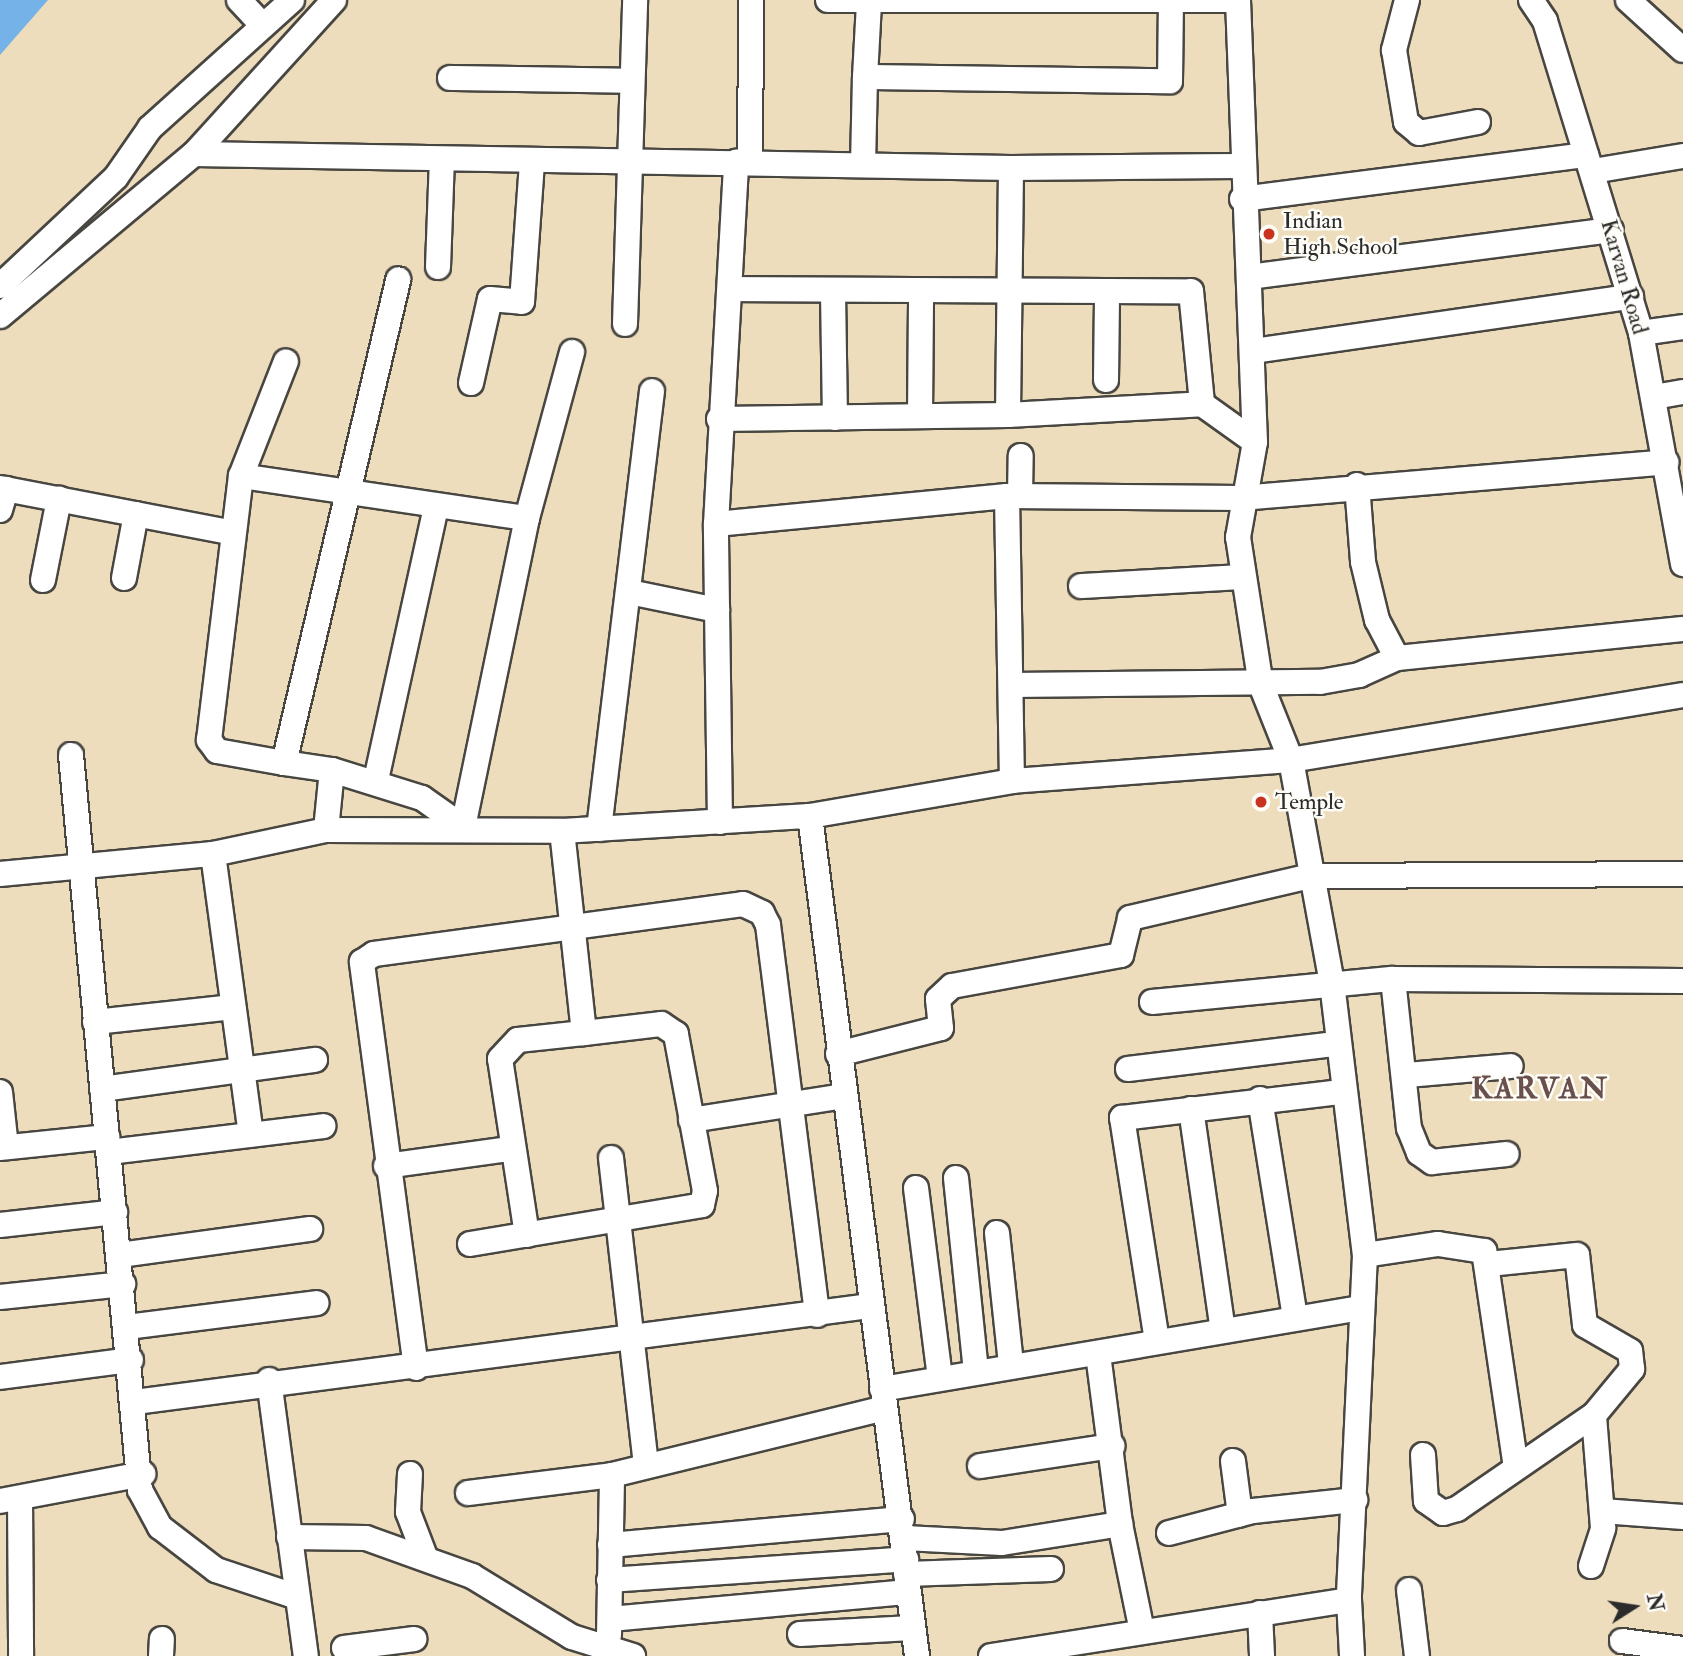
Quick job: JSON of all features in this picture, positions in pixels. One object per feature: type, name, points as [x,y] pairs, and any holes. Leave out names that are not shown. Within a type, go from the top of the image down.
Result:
[{"type":"street","points":[[239,0],[263,26]]},
{"type":"street","points":[[3,301],[116,177],[150,128],[292,0]]},
{"type":"street","points":[[3,301],[194,155],[334,0]]},
{"type":"street","points":[[625,324],[635,0]]},
{"type":"street","points":[[720,822],[716,524],[719,419],[743,162],[751,0]]},
{"type":"street","points":[[828,0],[1171,3],[1238,0],[1240,166],[1254,351],[1255,442],[1241,498],[1243,577],[1261,685],[1291,760],[1332,983],[1341,1092],[1365,1255],[1349,1600],[1352,1656]]},
{"type":"street","points":[[1407,0],[1394,50],[1406,122],[1419,133],[1478,122]]},
{"type":"street","name":"Karvan Road","points":[[1531,0],[1545,21],[1641,333],[1680,527],[1683,564]]},
{"type":"street","points":[[1628,0],[1683,50]]},
{"type":"street","points":[[863,165],[869,2]]},
{"type":"street","points":[[865,76],[1170,81],[1171,3]]},
{"type":"street","points":[[450,78],[632,81]]},
{"type":"street","points":[[194,155],[532,163],[743,162],[1011,168],[1240,166]]},
{"type":"street","points":[[1242,199],[1683,156]]},
{"type":"street","points":[[438,267],[442,159]]},
{"type":"street","points":[[471,383],[490,299],[522,302],[532,163]]},
{"type":"street","points":[[1008,415],[1011,168]]},
{"type":"street","points":[[1249,277],[1611,230]]},
{"type":"street","points":[[284,763],[398,279]]},
{"type":"street","points":[[733,289],[921,295],[1191,291],[1202,404]]},
{"type":"street","points":[[834,292],[835,418]]},
{"type":"street","points":[[1106,380],[1107,293]]},
{"type":"street","points":[[920,416],[921,295]]},
{"type":"street","points":[[1254,351],[1631,298]]},
{"type":"street","points":[[1641,333],[1683,327]]},
{"type":"street","points":[[463,827],[527,518],[572,352]]},
{"type":"street","points":[[286,361],[242,477],[209,740],[217,751],[376,780],[422,798],[463,827]]},
{"type":"street","points":[[599,828],[652,391]]},
{"type":"street","points":[[1654,397],[1683,392]]},
{"type":"street","points":[[719,419],[1008,415],[1202,404],[1255,442]]},
{"type":"street","points":[[1012,781],[1010,685],[1013,496],[1021,456]]},
{"type":"street","points":[[716,524],[1013,496],[1241,498],[1357,485],[1666,462]]},
{"type":"street","points":[[242,477],[527,518]]},
{"type":"street","points":[[1357,485],[1363,562],[1377,620],[1397,658]]},
{"type":"street","points":[[2,495],[59,499],[233,533]]},
{"type":"street","points":[[43,580],[59,499]]},
{"type":"street","points":[[376,780],[436,506]]},
{"type":"street","points":[[124,578],[136,514]]},
{"type":"street","points":[[1081,586],[1243,577]]},
{"type":"street","points":[[629,592],[717,610]]},
{"type":"street","points":[[1010,685],[1261,685],[1348,678],[1397,658],[1683,629]]},
{"type":"street","points":[[0,874],[79,869],[213,854],[326,830],[463,827],[562,831],[810,816],[1012,781],[1291,760],[1683,695]]},
{"type":"street","points":[[71,755],[79,869],[143,1474],[140,1490],[160,1527],[216,1570],[294,1595]]},
{"type":"street","points":[[326,830],[332,770]]},
{"type":"street","points":[[810,816],[869,1306],[917,1656]]},
{"type":"street","points":[[562,831],[569,929],[584,1032]]},
{"type":"street","points":[[213,854],[251,1134]]},
{"type":"street","points":[[838,1054],[942,1028],[938,999],[952,986],[1121,955],[1130,918],[1311,876],[1683,874]]},
{"type":"street","points":[[416,1368],[386,1166],[362,962],[374,954],[743,904],[762,913],[791,1107],[817,1315]]},
{"type":"street","points":[[1393,979],[1407,1075],[1409,1128],[1419,1153],[1432,1162],[1507,1154]]},
{"type":"street","points":[[1152,1002],[1393,979],[1683,981]]},
{"type":"street","points":[[95,1023],[233,1007]]},
{"type":"street","points":[[470,1244],[527,1236],[702,1205],[680,1044],[669,1027],[584,1032],[507,1045],[500,1059],[509,1149],[527,1236]]},
{"type":"street","points":[[1128,1069],[1336,1044]]},
{"type":"street","points":[[102,1089],[315,1060]]},
{"type":"street","points":[[1407,1075],[1511,1066]]},
{"type":"street","points":[[0,1092],[3,1147],[108,1145],[323,1126]]},
{"type":"street","points":[[1157,1341],[1122,1118],[1341,1092]]},
{"type":"street","points":[[691,1120],[791,1107],[844,1096]]},
{"type":"street","points":[[1260,1100],[1295,1318]]},
{"type":"street","points":[[1191,1109],[1223,1330]]},
{"type":"street","points":[[386,1166],[509,1149]]},
{"type":"street","points":[[611,1158],[629,1341],[646,1464]]},
{"type":"street","points":[[956,1178],[976,1371]]},
{"type":"street","points":[[916,1188],[940,1378]]},
{"type":"street","points":[[0,1225],[115,1212]]},
{"type":"street","points":[[120,1255],[310,1229]]},
{"type":"street","points":[[997,1233],[1011,1365]]},
{"type":"street","points":[[1365,1255],[1473,1245],[1484,1251],[1516,1467]]},
{"type":"street","points":[[1423,1455],[1426,1501],[1443,1513],[1594,1415],[1632,1369],[1633,1357],[1585,1325],[1577,1255],[1488,1264]]},
{"type":"street","points":[[0,1297],[123,1284]]},
{"type":"street","points":[[127,1327],[316,1303]]},
{"type":"street","points":[[135,1402],[269,1380],[416,1368],[629,1341],[869,1306]]},
{"type":"street","points":[[468,1493],[612,1475],[883,1398],[940,1378],[1011,1365],[1098,1354],[1157,1341],[1361,1308]]},
{"type":"street","points":[[1098,1354],[1113,1446],[1120,1524],[1142,1630]]},
{"type":"street","points":[[0,1377],[131,1360]]},
{"type":"street","points":[[269,1380],[294,1595],[306,1655],[345,1652],[414,1639]]},
{"type":"street","points":[[1591,1566],[1602,1511],[1594,1415]]},
{"type":"street","points":[[980,1466],[1113,1446]]},
{"type":"street","points":[[1233,1461],[1240,1515]]},
{"type":"street","points":[[14,1641],[10,1499],[143,1474]]},
{"type":"street","points":[[410,1474],[408,1512],[426,1559]]},
{"type":"street","points":[[608,1651],[612,1475]]},
{"type":"street","points":[[1170,1533],[1240,1515],[1354,1500]]},
{"type":"street","points":[[1602,1511],[1683,1517]]},
{"type":"street","points":[[610,1619],[905,1557],[1120,1524]]},
{"type":"street","points":[[289,1537],[366,1538],[472,1576],[572,1637],[608,1651],[633,1656]]},
{"type":"street","points":[[610,1545],[905,1557],[1051,1569]]},
{"type":"street","points":[[609,1580],[905,1557]]},
{"type":"street","points":[[1409,1590],[1417,1656]]},
{"type":"street","points":[[1001,1655],[1142,1630],[1349,1600]]},
{"type":"street","points":[[1260,1613],[1262,1656]]},
{"type":"street","points":[[800,1634],[912,1628]]},
{"type":"street","points":[[1622,1641],[1683,1649]]},
{"type":"water","points":[[0,0],[48,0],[0,55]]},
{"type":"place","name":"Indian High School","points":[[1269,234]]},
{"type":"place","name":"Temple","points":[[1261,802]]},
{"type":"district","name":"KARVAN","points":[[1540,1089]]}]
